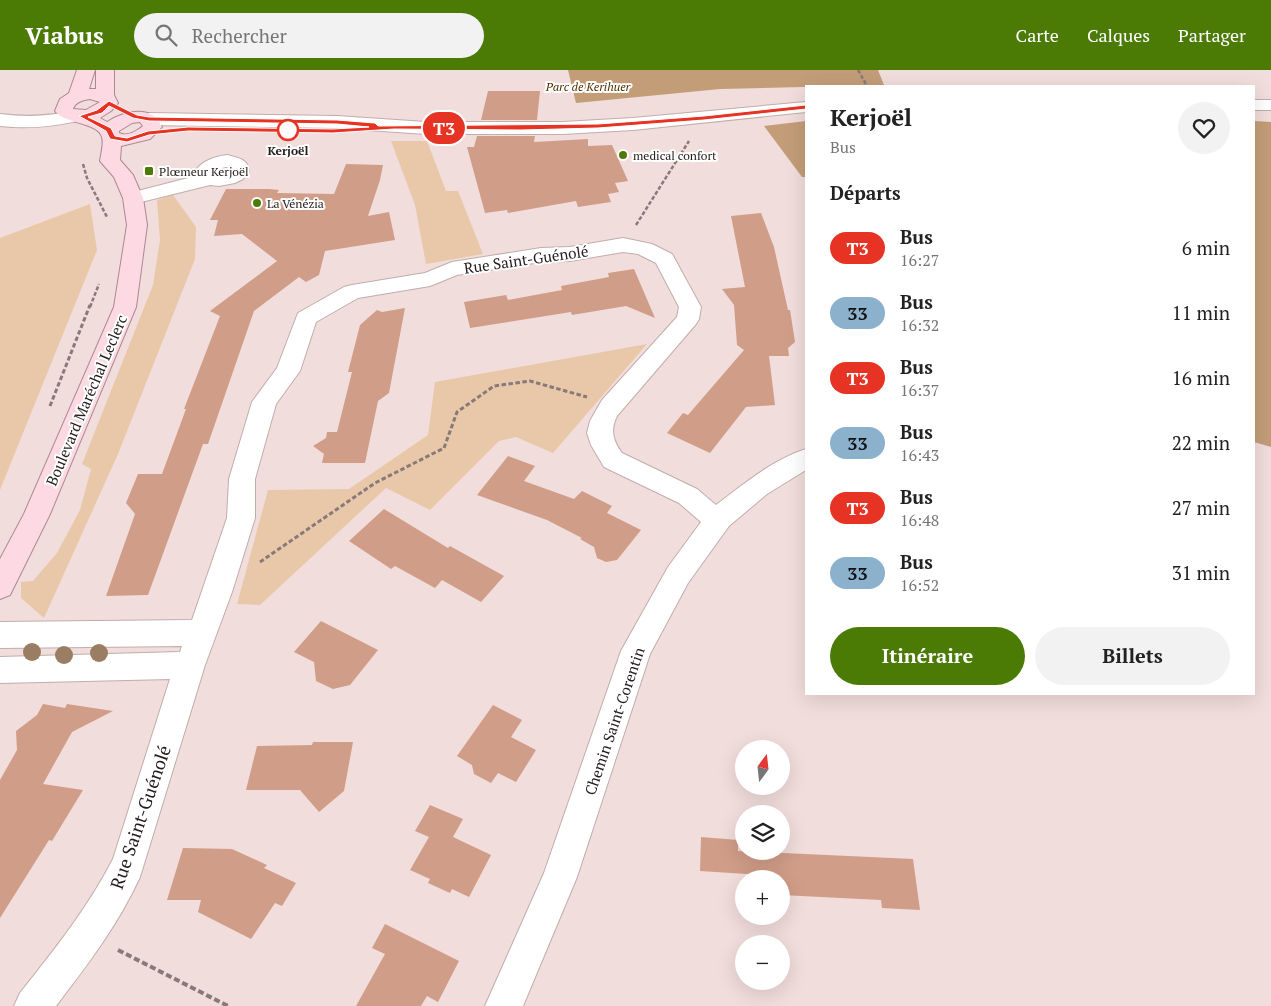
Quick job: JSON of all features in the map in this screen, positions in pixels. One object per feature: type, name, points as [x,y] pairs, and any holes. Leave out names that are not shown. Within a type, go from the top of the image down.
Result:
[{"type":"main road","points":[[75,109],[86,70]]},
{"type":"main road","points":[[105,70],[107,99]]},
{"type":"main road","points":[[75,109],[90,94],[107,99],[143,126]]},
{"type":"main road","points":[[75,109],[111,134],[127,140],[143,126]]},
{"type":"main road","points":[[123,175],[143,126]]},
{"type":"main road","name":"Boulevard Maréchal Leclerc","points":[[0,587],[37,514],[125,307],[136,226],[133,198],[123,175],[110,162],[111,134]]},
{"type":"street","points":[[1255,105],[1271,105]]},
{"type":"street","points":[[143,126],[188,129],[333,131],[394,127],[521,128],[598,126],[704,118],[805,107]]},
{"type":"street","points":[[3,120],[28,123],[59,120],[75,109]]},
{"type":"street","points":[[133,198],[208,179]]},
{"type":"street","name":"Rue Saint-Guénolé","points":[[33,1006],[88,934],[112,898],[128,865],[190,666],[218,592],[241,518],[242,479],[264,402],[288,371],[306,318],[352,292],[430,279],[452,269],[541,254],[570,254],[623,245],[644,249],[664,259],[690,307],[688,319],[611,406],[600,421],[599,434],[604,449],[613,460],[688,496],[706,512],[718,518]]},
{"type":"street","name":"Chemin Saint-Corentin","points":[[504,1006],[560,877],[636,650],[678,575],[718,518],[758,487],[805,460]]},
{"type":"street","points":[[0,635],[201,634]]},
{"type":"street","points":[[0,670],[190,666]]},
{"type":"path","points":[[858,70],[866,85]]},
{"type":"path","points":[[641,218],[692,136]]},
{"type":"path","points":[[82,160],[86,176],[102,203],[108,219]]},
{"type":"path","points":[[50,408],[100,280]]},
{"type":"path","points":[[258,564],[375,483],[444,448],[457,412],[494,386],[530,381],[567,390],[611,406]]},
{"type":"path","points":[[88,934],[228,1006]]},
{"type":"shaded area","points":[[391,141],[427,141],[446,191],[458,191],[483,254],[426,264],[415,205]]},
{"type":"shaded area","points":[[173,195],[196,227],[195,259],[118,454],[44,618],[21,598],[21,582],[33,581],[57,553],[80,510],[91,469],[82,464],[153,285],[160,240],[157,200]]},
{"type":"shaded area","points":[[90,204],[97,250],[0,490],[0,238]]},
{"type":"shaded area","points":[[647,344],[553,453],[516,437],[499,441],[430,510],[386,488],[260,605],[237,604],[268,490],[349,489],[428,435],[435,382]]},
{"type":"green space","name":"Parc de Kerihuer","points":[[568,70],[878,70],[884,85],[805,85],[805,87],[720,89],[576,103]]},
{"type":"green space","points":[[805,121],[805,177],[802,177],[764,126]]},
{"type":"green space","points":[[1255,121],[1271,122],[1271,447],[1255,442]]},
{"type":"building","points":[[488,91],[540,91],[537,120],[481,120]]},
{"type":"building","points":[[477,136],[535,136],[534,142],[588,139],[588,146],[612,145],[628,181],[615,183],[619,192],[608,194],[611,202],[578,207],[576,201],[508,213],[507,210],[485,213],[467,147],[474,147]]},
{"type":"building","points":[[346,164],[383,165],[368,216],[389,212],[395,240],[325,251],[319,275],[306,282],[299,277],[254,311],[208,444],[203,444],[148,595],[106,596],[135,514],[126,503],[138,474],[162,474],[186,409],[184,409],[220,316],[210,311],[277,261],[242,234],[214,236],[218,220],[210,220],[226,189],[269,189],[279,190],[277,193],[334,194]]},
{"type":"building","points":[[761,213],[774,247],[788,310],[790,310],[795,342],[788,348],[789,356],[769,356],[775,405],[746,407],[710,453],[667,433],[683,413],[688,415],[744,350],[737,345],[734,305],[722,289],[745,287],[731,216]]},
{"type":"building","points":[[634,269],[655,318],[626,306],[572,315],[571,312],[470,328],[464,302],[506,295],[508,300],[562,290],[561,286],[609,277],[608,273]]},
{"type":"building","points":[[405,308],[389,393],[378,401],[365,463],[322,463],[324,454],[313,446],[326,438],[327,432],[337,432],[352,372],[348,372],[360,325],[377,310],[382,312]]},
{"type":"building","points":[[508,456],[535,466],[524,481],[574,499],[582,491],[612,506],[607,513],[641,530],[617,560],[606,562],[597,558],[594,547],[580,539],[582,538],[547,520],[477,495]]},
{"type":"building","points":[[384,509],[448,548],[450,546],[504,576],[481,602],[442,580],[435,588],[395,566],[391,569],[349,541]]},
{"type":"building","points":[[321,621],[378,650],[350,685],[333,689],[316,681],[314,662],[294,652]]},
{"type":"building","points":[[43,704],[65,708],[67,704],[113,711],[72,732],[43,784],[83,790],[52,841],[49,840],[0,918],[0,780],[17,750],[16,731],[37,715]]},
{"type":"building","points":[[493,705],[522,720],[511,737],[536,750],[516,782],[498,773],[491,783],[474,774],[472,765],[457,756]]},
{"type":"building","points":[[313,742],[353,742],[344,791],[319,812],[300,790],[246,790],[257,746],[312,745]]},
{"type":"building","points":[[430,805],[463,819],[453,837],[491,855],[469,897],[452,889],[450,893],[428,883],[430,879],[410,870],[429,837],[415,831]]},
{"type":"building","points":[[701,837],[735,840],[735,860],[790,860],[790,853],[913,859],[920,910],[882,908],[881,900],[790,895],[790,870],[735,870],[735,873],[700,871]]},
{"type":"building","points":[[183,848],[232,849],[267,865],[264,868],[296,883],[282,906],[275,903],[251,939],[198,912],[201,900],[167,900]]},
{"type":"building","points":[[385,924],[459,961],[438,1002],[427,996],[421,1006],[356,1006],[385,954],[372,948]]},
{"type":"bus line","name":"T3","points":[[375,125],[337,122],[149,119],[135,117],[109,103],[100,111],[82,116],[109,130],[109,134],[113,138],[127,140],[148,133],[188,129],[226,128],[333,131],[394,127],[563,128],[704,118],[805,107]]},
{"type":"place","name":"Kerjoël","points":[[288,130]]},
{"type":"place","name":"medical confort","points":[[623,155]]},
{"type":"place","name":"Plœmeur Kerjoël","points":[[149,171]]},
{"type":"place","name":"La Vénézia","points":[[257,203]]}]
